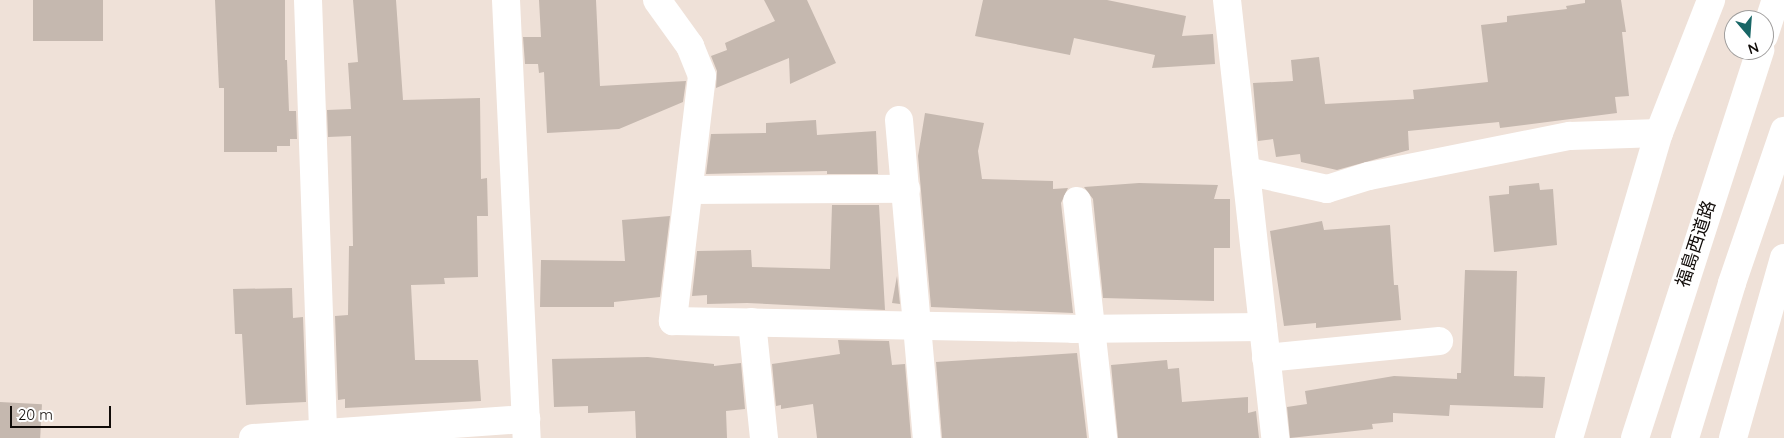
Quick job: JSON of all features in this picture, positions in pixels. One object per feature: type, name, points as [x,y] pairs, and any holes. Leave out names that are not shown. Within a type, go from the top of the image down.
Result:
[{"type":"main road","points":[[308,0],[323,431]]},
{"type":"main road","points":[[253,438],[323,431],[526,429],[506,0]]},
{"type":"main road","points":[[657,0],[690,46],[702,76],[673,321],[1092,328],[1263,327]]},
{"type":"main road","points":[[1227,0],[1275,438]]},
{"type":"main road","points":[[1569,438],[1659,133],[1711,0]]},
{"type":"main road","name":"福島西道路","points":[[1635,438],[1757,60]]},
{"type":"main road","points":[[899,120],[927,438]]},
{"type":"main road","points":[[1685,438],[1732,283],[1784,131]]},
{"type":"main road","points":[[1246,170],[1327,189],[1368,176],[1570,136],[1659,133]]},
{"type":"main road","points":[[689,190],[906,189]]},
{"type":"main road","points":[[1077,201],[1103,438]]},
{"type":"main road","points":[[1733,438],[1784,258]]},
{"type":"main road","points":[[752,322],[764,438]]},
{"type":"main road","points":[[1266,358],[1439,341]]},
{"type":"building","points":[[33,0],[103,0],[103,41],[33,41]]},
{"type":"building","points":[[215,0],[285,0],[285,60],[287,60],[289,111],[296,111],[297,139],[290,139],[290,146],[277,146],[277,152],[224,152],[224,88],[219,88]]},
{"type":"building","points":[[353,0],[396,0],[403,100],[480,98],[481,179],[487,178],[488,216],[477,216],[478,277],[444,278],[445,284],[411,285],[415,360],[478,360],[481,401],[345,408],[345,399],[338,400],[335,316],[348,315],[349,246],[353,246],[351,136],[328,137],[327,110],[351,109],[348,63],[358,62]]},
{"type":"building","points":[[539,0],[596,0],[600,86],[686,81],[683,102],[619,129],[547,133],[544,72],[539,73],[538,64],[525,64],[523,37],[541,37]]},
{"type":"building","points":[[764,0],[807,0],[836,63],[790,84],[789,58],[716,88],[717,71],[711,56],[727,50],[725,43],[775,21]]},
{"type":"building","points":[[983,0],[1107,0],[1186,16],[1182,36],[1213,34],[1215,64],[1152,68],[1155,55],[1074,38],[1070,55],[975,36]]},
{"type":"building","points":[[1585,0],[1621,0],[1626,32],[1622,32],[1629,96],[1615,97],[1617,113],[1500,128],[1499,122],[1408,131],[1409,150],[1337,170],[1301,162],[1300,154],[1276,157],[1273,139],[1258,141],[1253,83],[1293,81],[1291,60],[1319,57],[1325,104],[1414,99],[1413,90],[1488,82],[1481,25],[1507,22],[1507,16],[1567,9],[1566,6],[1585,3]]},
{"type":"building","points":[[925,113],[984,123],[978,151],[982,179],[1053,181],[1053,189],[1068,188],[1061,203],[1073,313],[931,307],[918,156]]},
{"type":"building","points":[[816,120],[817,135],[876,131],[878,174],[827,174],[827,171],[706,174],[711,134],[766,133],[766,123]]},
{"type":"building","points":[[1139,183],[1218,185],[1214,199],[1230,199],[1230,248],[1214,248],[1214,301],[1103,298],[1093,199],[1084,187]]},
{"type":"building","points":[[1539,183],[1540,190],[1553,189],[1557,245],[1494,252],[1489,196],[1509,194],[1509,186]]},
{"type":"building","points":[[832,205],[879,205],[885,310],[747,303],[707,304],[707,295],[692,296],[697,251],[751,250],[752,267],[830,269]]},
{"type":"building","points":[[670,216],[660,297],[614,302],[614,307],[540,307],[541,260],[625,261],[622,220]]},
{"type":"building","points":[[1322,221],[1324,230],[1390,225],[1394,285],[1398,285],[1401,320],[1316,328],[1316,323],[1284,326],[1270,231]]},
{"type":"building","points":[[1465,270],[1517,271],[1514,376],[1545,377],[1543,408],[1450,405],[1449,416],[1393,413],[1393,422],[1372,424],[1373,429],[1290,438],[1287,407],[1307,404],[1305,391],[1394,376],[1457,379],[1457,373],[1461,373]]},
{"type":"building","points":[[897,276],[900,304],[892,303]]},
{"type":"building","points":[[292,288],[293,318],[303,317],[306,402],[246,405],[242,334],[235,334],[233,289]]},
{"type":"building","points":[[838,340],[889,341],[892,365],[905,364],[911,438],[817,438],[813,404],[781,409],[781,405],[776,406],[772,364],[840,354]]},
{"type":"building","points":[[1077,353],[1087,438],[942,438],[936,362]]},
{"type":"building","points":[[648,357],[714,364],[714,366],[741,363],[745,409],[726,411],[727,438],[636,438],[635,411],[588,413],[588,406],[554,407],[552,359]]},
{"type":"building","points":[[1167,360],[1168,369],[1179,368],[1182,402],[1248,397],[1248,413],[1256,411],[1259,438],[1118,438],[1111,365]]},
{"type":"building","points":[[0,402],[42,404],[40,438],[0,438]]}]
